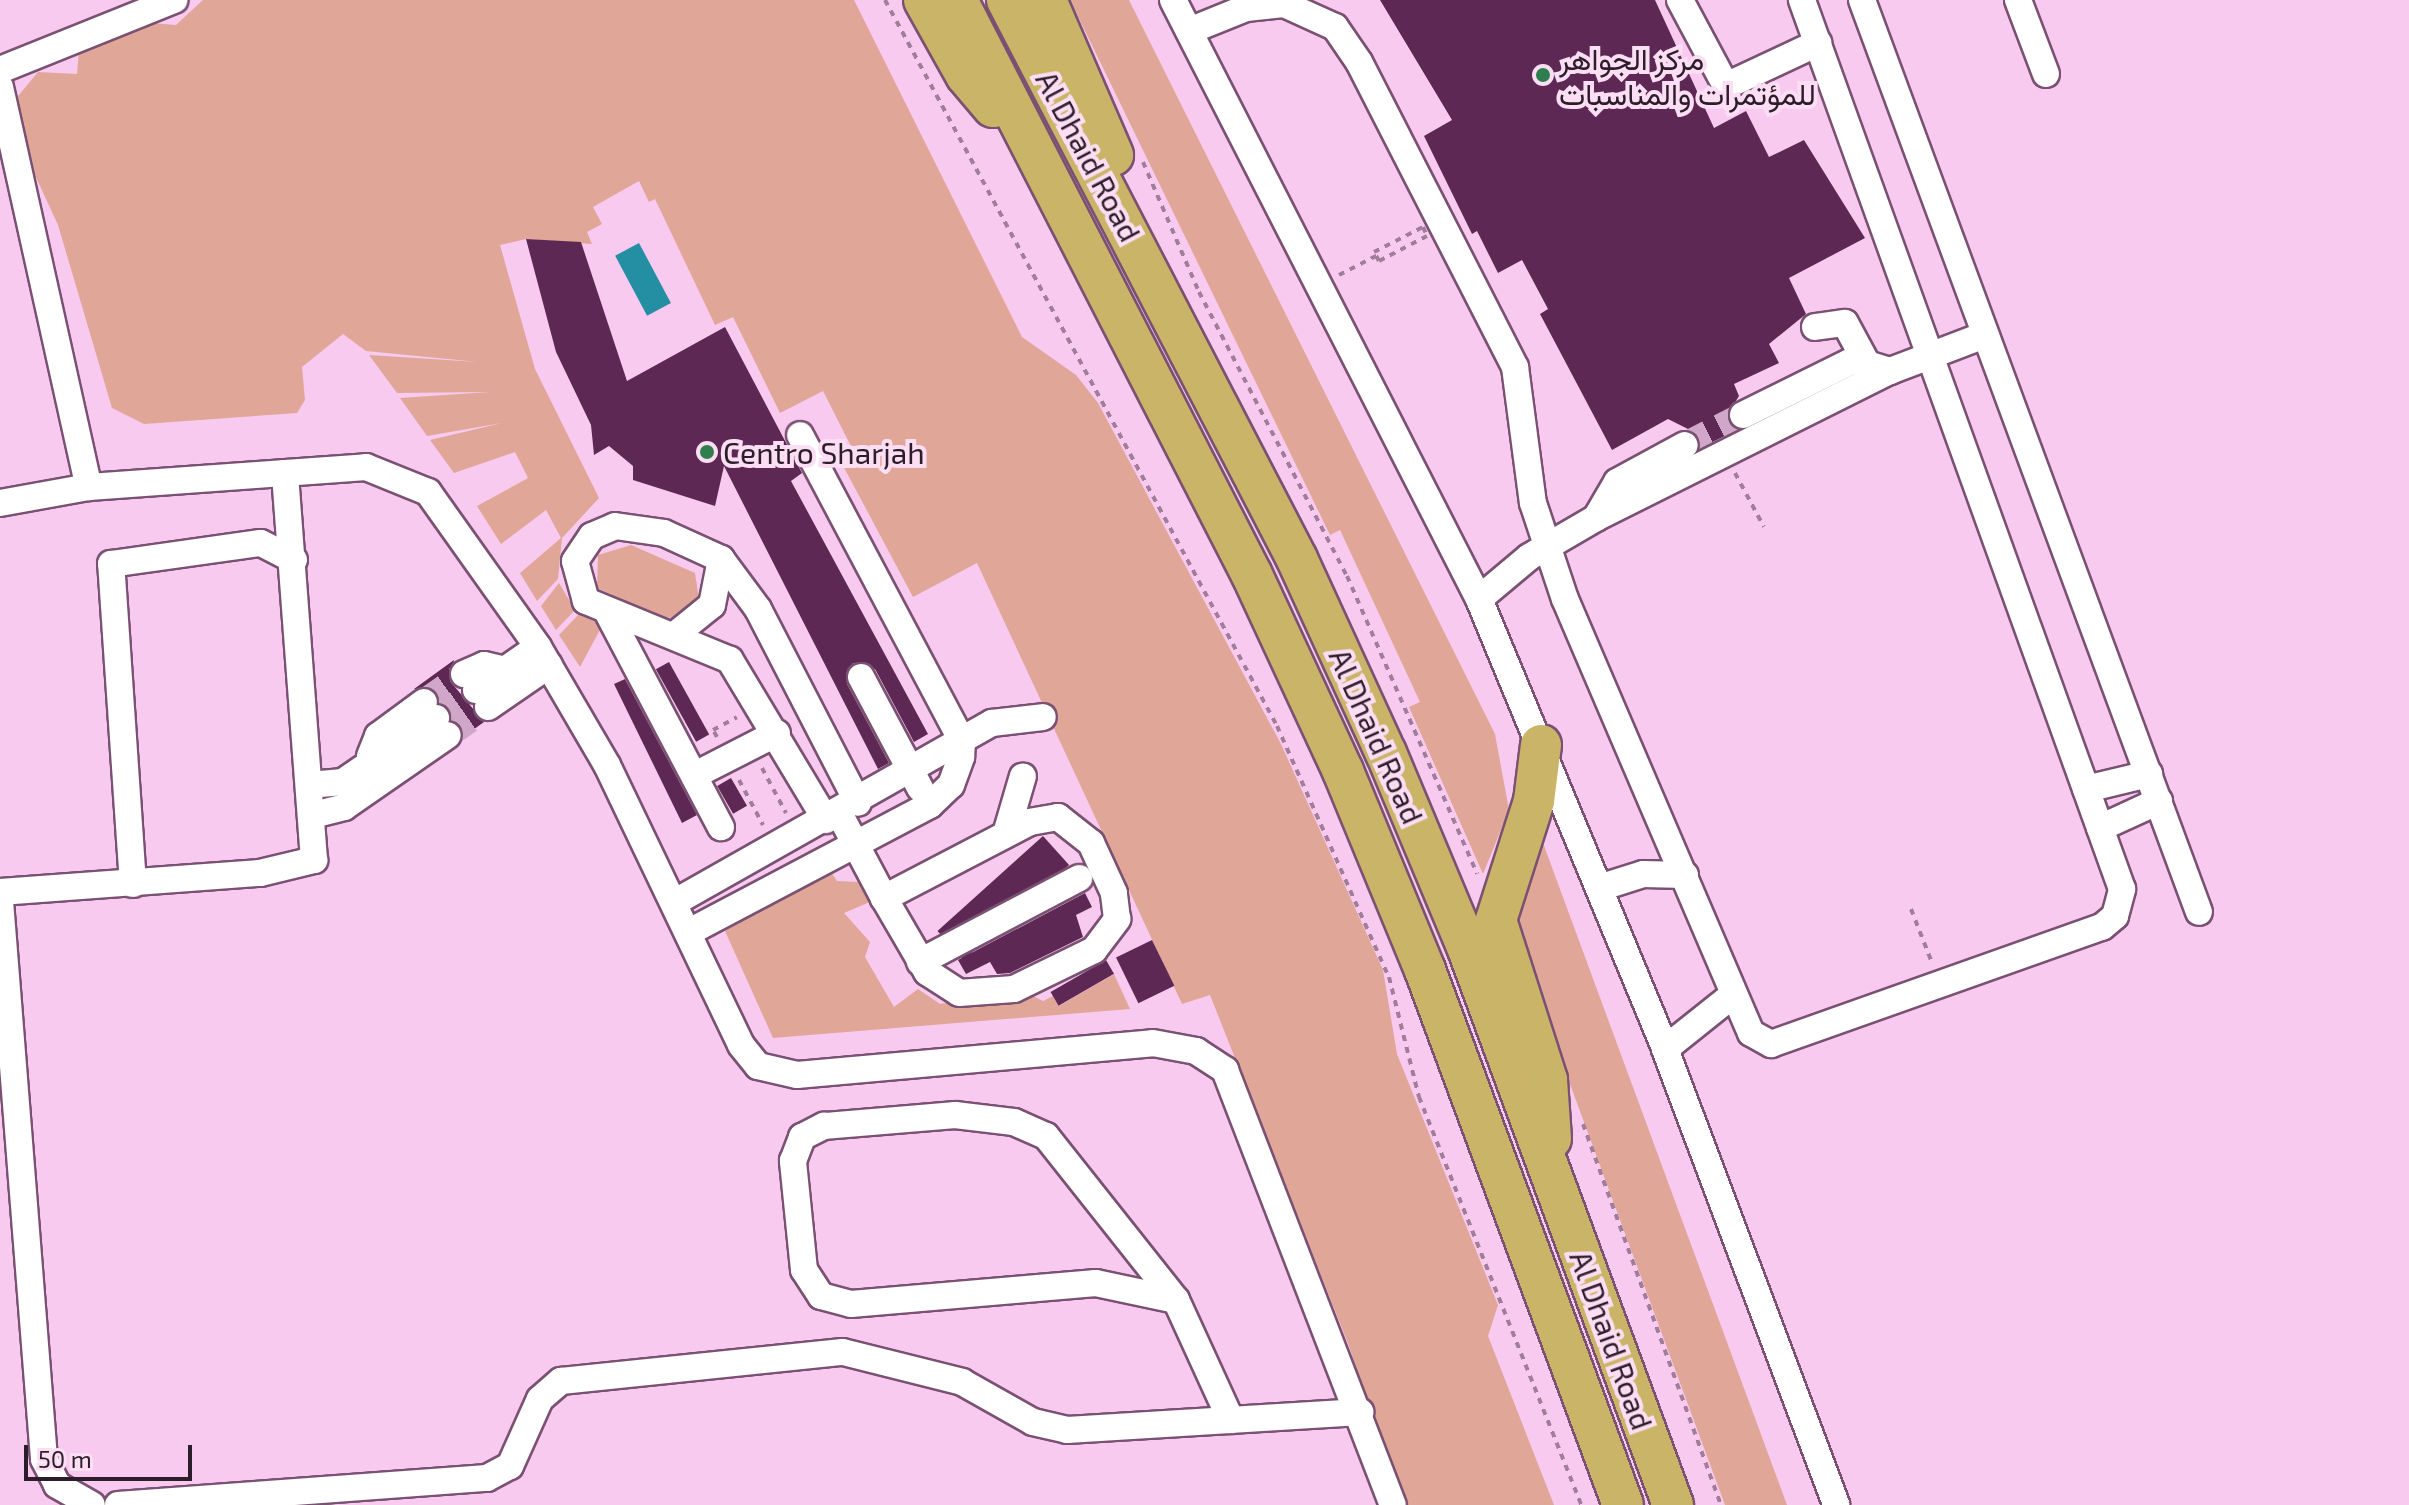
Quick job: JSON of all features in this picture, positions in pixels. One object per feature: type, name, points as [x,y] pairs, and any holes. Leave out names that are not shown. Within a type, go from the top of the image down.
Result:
[{"type":"highway","points":[[924,0],[966,75],[1027,134]]},
{"type":"highway","name":"Al Dhaid Road","points":[[957,0],[1252,575],[1343,771],[1425,970],[1623,1505]]},
{"type":"highway","name":"Al Dhaid Road","points":[[1007,0],[1144,263],[1380,739],[1548,1166],[1673,1505]]},
{"type":"highway","points":[[1046,0],[1103,129],[1144,263]]},
{"type":"highway","points":[[1541,745],[1534,801],[1496,920],[1547,1080],[1548,1166]]},
{"type":"street","points":[[0,70],[174,0]]},
{"type":"street","points":[[1173,0],[1479,599],[1665,1049],[1836,1505]]},
{"type":"street","points":[[1680,0],[1726,86],[1818,43]]},
{"type":"street","points":[[1189,31],[1246,8],[1284,4],[1320,16],[1347,42],[1515,367],[1546,547],[1751,1033],[1771,1044],[2109,922],[2122,889],[1802,0]]},
{"type":"street","points":[[1862,0],[2199,912]]},
{"type":"street","points":[[2018,0],[2046,74]]},
{"type":"street","points":[[0,87],[89,487]]},
{"type":"street","points":[[1815,327],[1845,323],[1865,360]]},
{"type":"street","points":[[1479,599],[1546,547],[1596,518],[1727,456],[1890,371],[1985,335]]},
{"type":"street","points":[[1743,415],[1843,363],[1865,360],[1890,371]]},
{"type":"street","points":[[691,931],[930,805],[951,785],[962,741],[800,435]]},
{"type":"street","points":[[1596,518],[1617,482],[1685,445]]},
{"type":"street","points":[[0,503],[33,493],[89,487],[366,467],[410,479],[444,509],[543,656],[677,901],[741,1045],[770,1073],[1131,1043],[1175,1046],[1212,1059],[1242,1101],[1393,1505]]},
{"type":"street","points":[[0,892],[260,873],[314,860],[294,560],[285,473]]},
{"type":"street","points":[[0,484],[33,493]]},
{"type":"street","points":[[133,884],[108,572],[119,558],[261,543],[291,523]]},
{"type":"street","points":[[841,812],[773,726],[730,660],[676,634],[609,615],[586,601],[574,572],[584,543],[603,529],[664,533],[721,559],[758,609],[841,812],[884,898],[920,962],[959,993],[996,995],[1094,950],[1113,932],[1114,893],[1083,831],[1043,817],[884,898]]},
{"type":"street","points":[[261,543],[294,560]]},
{"type":"street","points":[[676,634],[712,605],[721,559]]},
{"type":"street","points":[[609,615],[721,827]]},
{"type":"street","points":[[543,656],[476,690],[506,670],[543,656]]},
{"type":"street","points":[[861,677],[930,805]]},
{"type":"street","points":[[677,901],[912,773],[992,723],[1043,717]]},
{"type":"street","points":[[309,785],[337,786],[436,718],[344,807],[313,815]]},
{"type":"street","points":[[692,769],[773,726]]},
{"type":"street","points":[[2086,789],[2149,774]]},
{"type":"street","points":[[1006,834],[1023,776]]},
{"type":"street","points":[[2100,828],[2159,801]]},
{"type":"street","points":[[1599,888],[1643,874],[1685,875]]},
{"type":"street","points":[[920,962],[1079,878]]},
{"type":"street","points":[[0,901],[12,1226],[44,1459],[67,1495],[92,1505]]},
{"type":"street","points":[[1665,1049],[1734,994]]},
{"type":"street","points":[[1176,1300],[1096,1283],[830,1302],[804,1270],[797,1144],[824,1126],[955,1115],[1032,1126],[1058,1148],[1176,1300],[1231,1420]]},
{"type":"street","points":[[118,1505],[487,1478],[510,1466],[540,1399],[561,1381],[843,1352],[962,1382],[1050,1428],[1360,1412]]},
{"type":"path","points":[[885,0],[1211,597],[1296,768],[1389,977],[1419,1097],[1581,1505]]},
{"type":"path","points":[[1320,285],[1417,231]]},
{"type":"path","points":[[1376,256],[1421,240]]},
{"type":"path","points":[[1727,456],[1764,527]]},
{"type":"path","points":[[1911,909],[1941,985]]},
{"type":"shaded area","points":[[203,0],[854,0],[1022,337],[1076,375],[1098,403],[1281,744],[1383,970],[1397,1054],[1498,1305],[1488,1336],[1554,1505],[1402,1505],[1349,1346],[1210,995],[1182,1004],[977,563],[913,597],[841,462],[855,454],[823,391],[780,413],[733,317],[715,325],[655,199],[649,202],[639,181],[593,207],[602,224],[587,232],[592,244],[526,239],[500,245],[535,369],[599,498],[562,538],[558,579],[537,601],[520,573],[561,538],[546,510],[501,544],[477,506],[528,478],[515,452],[454,473],[430,440],[502,423],[427,436],[400,398],[490,392],[397,393],[369,355],[478,362],[366,351],[343,334],[302,367],[305,400],[297,413],[144,424],[112,408],[58,225],[17,136],[14,101],[38,72],[77,74],[79,50],[139,22],[176,25]]},
{"type":"shaded area","points":[[1070,0],[1129,0],[1495,734],[1509,810],[1483,874],[1409,707],[1420,702],[1340,530],[1330,535]]},
{"type":"shaded area","points":[[631,545],[695,573],[699,600],[681,617],[664,618],[597,588],[598,555]]},
{"type":"shaded area","points":[[559,583],[575,610],[556,630],[541,606]]},
{"type":"shaded area","points":[[580,613],[602,626],[580,667],[559,635]]},
{"type":"shaded area","points":[[1543,843],[1787,1505],[1725,1505],[1521,951],[1516,920]]},
{"type":"shaded area","points":[[829,869],[837,881],[858,882],[872,901],[844,913],[870,942],[865,957],[894,1007],[918,989],[940,1004],[1023,991],[1043,1001],[1053,996],[1059,1006],[1114,974],[1130,1009],[773,1038],[725,931]]},
{"type":"water","points":[[639,243],[671,303],[647,316],[615,256]]},
{"type":"building","points":[[1380,0],[1655,0],[1714,128],[1746,111],[1769,157],[1804,140],[1865,238],[1789,278],[1806,314],[1769,344],[1779,363],[1734,384],[1739,396],[1727,415],[1733,432],[1700,448],[1694,432],[1668,419],[1612,450],[1540,314],[1548,309],[1522,260],[1498,273],[1477,231],[1472,234],[1424,136],[1452,120]]},
{"type":"building","name":"Centro Sharjah","points":[[526,239],[581,242],[627,381],[725,327],[802,473],[791,481],[928,734],[914,742],[875,669],[853,663],[847,684],[889,763],[878,769],[724,466],[715,506],[633,480],[633,466],[609,446],[594,455],[591,425],[556,352]]},
{"type":"building","points":[[454,660],[450,681],[484,722],[463,737],[436,692],[414,689]]},
{"type":"building","points":[[669,662],[709,735],[696,742],[656,669]]},
{"type":"building","points":[[625,679],[697,815],[682,823],[614,684]]},
{"type":"building","points":[[731,778],[747,806],[733,814],[717,786]]},
{"type":"building","points":[[1043,836],[1069,865],[964,960],[937,931]]},
{"type":"building","points":[[1085,893],[1092,907],[1076,915],[1083,937],[1010,973],[997,974],[990,962],[966,974],[958,960]]},
{"type":"building","points":[[1152,940],[1174,986],[1138,1003],[1116,958]]},
{"type":"building","points":[[1106,960],[1114,974],[1059,1006],[1051,992]]},
{"type":"tunnel","points":[[1685,445],[1743,415]]},
{"type":"tunnel","points":[[424,702],[464,674]]},
{"type":"tunnel","points":[[436,718],[476,690]]},
{"type":"tunnel","points":[[448,735],[488,707]]},
{"type":"place","name":"مركز الجواهر للمؤتمرات والمناسبات","points":[[1543,75]]},
{"type":"place","name":"Centro Sharjah","points":[[707,452]]}]
